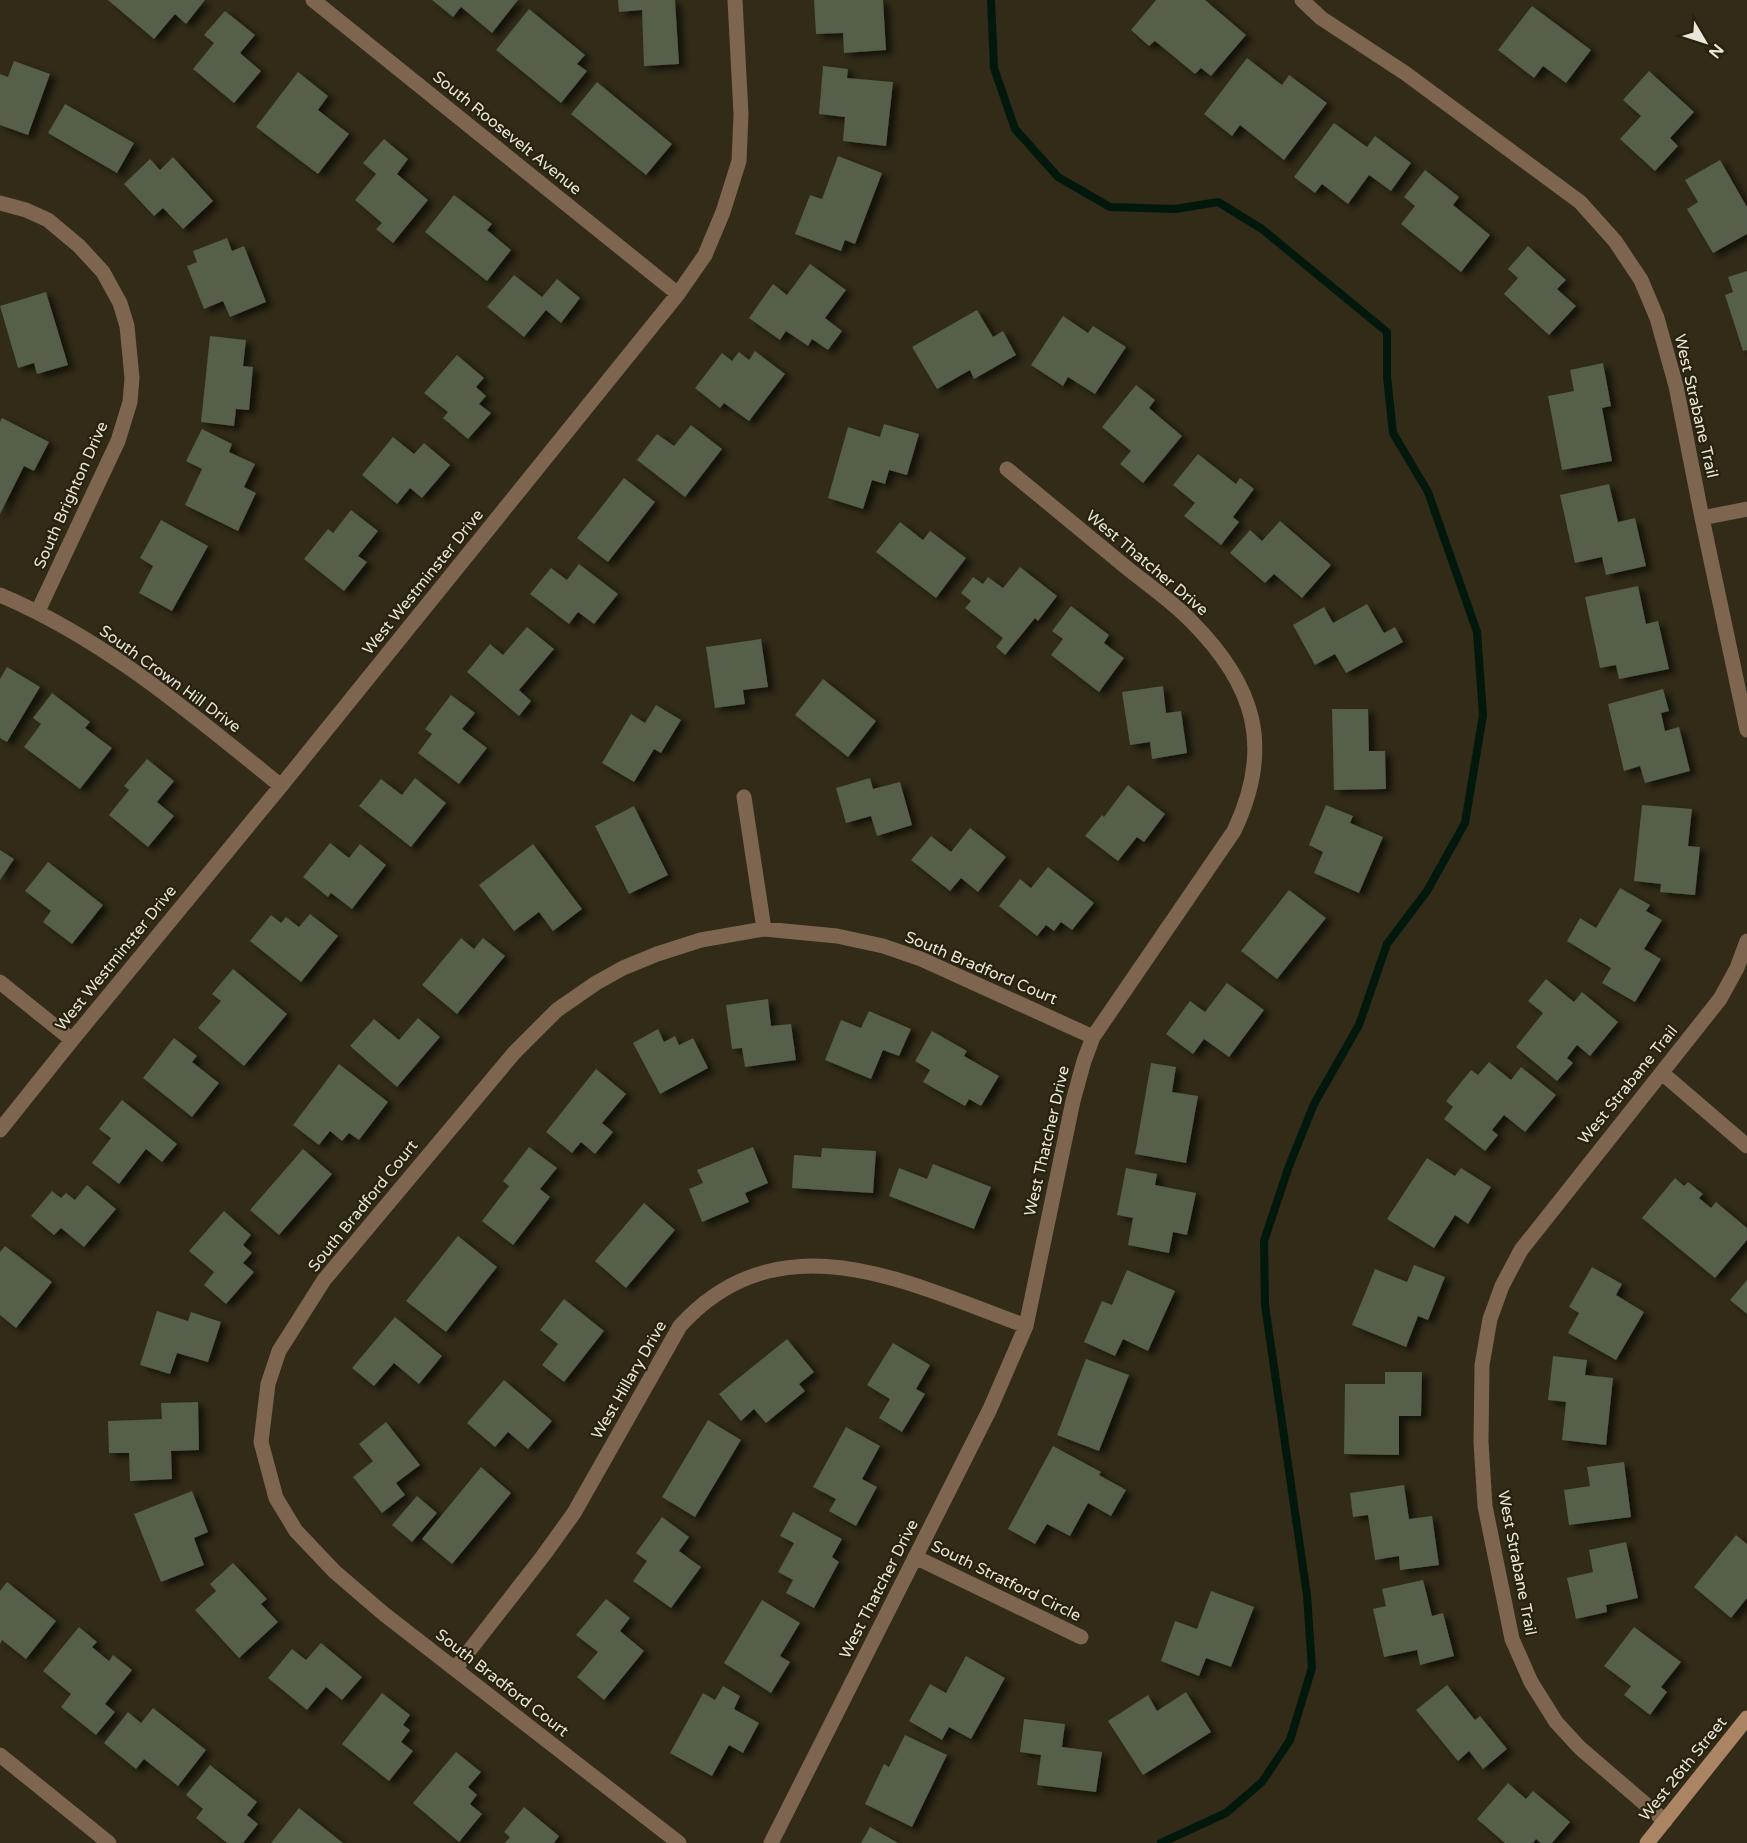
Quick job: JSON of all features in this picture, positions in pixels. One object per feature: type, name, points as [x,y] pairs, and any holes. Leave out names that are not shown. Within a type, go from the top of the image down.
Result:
[{"type":"main road","name":"West 26th Street","points":[[1647,1843],[1747,1718]]},
{"type":"street","name":"South Roosevelt Avenue","points":[[313,0],[678,294]]},
{"type":"street","name":"West Westminster Drive","points":[[0,1130],[678,294],[705,255],[723,212],[739,161],[741,114],[735,0]]},
{"type":"street","name":"West Strabane Trail","points":[[1302,0],[1321,18],[1405,73],[1580,202],[1615,241],[1641,280],[1657,318],[1676,386],[1747,730]]},
{"type":"street","name":"South Brighton Drive","points":[[0,203],[26,210],[48,220],[79,246],[103,272],[120,303],[127,326],[132,378],[130,402],[118,441],[38,611]]},
{"type":"street","name":"West Thatcher Drive","points":[[771,1843],[990,1409],[1026,1326],[1073,1101],[1093,1037],[1234,831],[1247,805],[1254,776],[1255,741],[1251,712],[1238,679],[1218,650],[1190,620],[1007,469]]},
{"type":"street","points":[[1702,518],[1747,509]]},
{"type":"street","name":"South Crown Hill Drive","points":[[0,595],[38,611],[111,654],[193,715],[281,786]]},
{"type":"street","points":[[744,797],[764,929]]},
{"type":"street","name":"South Bradford Court","points":[[679,1843],[384,1614],[335,1572],[296,1531],[276,1498],[261,1442],[268,1384],[279,1352],[324,1280],[514,1053],[557,1010],[623,968],[701,940],[764,929],[837,936],[884,946],[921,959],[1093,1037]]},
{"type":"street","name":"West Strabane Trail","points":[[1665,1821],[1580,1748],[1556,1722],[1531,1682],[1512,1639],[1485,1506],[1481,1442],[1482,1365],[1490,1319],[1502,1286],[1521,1250],[1720,999],[1737,968],[1747,941]]},
{"type":"street","points":[[0,982],[72,1040]]},
{"type":"street","points":[[1662,1073],[1747,1146]]},
{"type":"street","name":"West Hillary Drive","points":[[455,1669],[574,1513],[680,1326],[695,1309],[716,1292],[736,1281],[778,1268],[810,1265],[851,1268],[890,1277],[1026,1326]]},
{"type":"street","name":"South Stratford Circle","points":[[915,1557],[1081,1637]]},
{"type":"street","points":[[0,1755],[109,1843]]},
{"type":"building","points":[[108,0],[205,0],[186,24],[175,14],[154,39]]},
{"type":"building","points":[[432,0],[518,0],[492,33],[461,7],[453,17]]},
{"type":"building","points":[[618,0],[675,0],[679,64],[644,66],[642,10],[619,12]]},
{"type":"building","points":[[814,0],[883,0],[886,50],[844,53],[843,33],[816,34]]},
{"type":"building","points":[[1156,0],[1205,0],[1246,35],[1211,76],[1201,68],[1195,74],[1155,41],[1149,46],[1131,30]]},
{"type":"building","points":[[1532,6],[1591,50],[1566,83],[1543,66],[1534,78],[1498,50]]},
{"type":"building","points":[[529,9],[585,55],[577,64],[587,71],[561,103],[496,50]]},
{"type":"building","points":[[225,11],[255,35],[240,53],[261,71],[234,103],[193,69],[214,43],[204,35]]},
{"type":"building","points":[[1247,58],[1282,85],[1289,75],[1327,103],[1284,160],[1240,125],[1232,136],[1204,114]]},
{"type":"building","points":[[14,61],[50,74],[28,135],[0,125],[0,74],[8,77]]},
{"type":"building","points":[[823,66],[848,69],[847,78],[893,82],[886,146],[843,141],[845,117],[819,114]]},
{"type":"building","points":[[1649,71],[1694,112],[1670,138],[1678,146],[1655,171],[1620,139],[1641,116],[1623,100]]},
{"type":"building","points":[[298,72],[328,96],[318,110],[349,134],[318,174],[256,127]]},
{"type":"building","points":[[597,82],[672,144],[646,175],[571,114]]},
{"type":"building","points":[[65,104],[134,143],[117,173],[48,133]]},
{"type":"building","points":[[1334,123],[1367,147],[1375,136],[1411,163],[1391,191],[1369,175],[1348,204],[1322,184],[1315,193],[1294,177]]},
{"type":"building","points":[[384,139],[408,159],[397,174],[428,200],[393,243],[376,229],[382,223],[355,200],[376,174],[363,163]]},
{"type":"building","points":[[838,156],[882,173],[855,244],[845,240],[841,251],[795,234],[810,195],[822,199]]},
{"type":"building","points":[[173,157],[213,201],[183,229],[163,208],[154,216],[124,184],[150,159],[160,170]]},
{"type":"building","points":[[1720,160],[1747,207],[1747,234],[1713,253],[1687,209],[1698,202],[1685,180]]},
{"type":"building","points":[[1425,170],[1459,197],[1453,205],[1490,235],[1461,272],[1401,224],[1415,206],[1404,197]]},
{"type":"building","points":[[454,195],[492,224],[487,230],[511,250],[487,281],[425,232]]},
{"type":"building","points":[[227,238],[232,251],[244,246],[266,302],[230,317],[223,301],[204,309],[187,266],[197,262],[193,251]]},
{"type":"building","points":[[1528,246],[1566,280],[1557,289],[1576,306],[1549,335],[1504,294],[1518,278],[1508,269]]},
{"type":"building","points":[[810,264],[846,290],[825,318],[842,331],[828,350],[812,339],[808,346],[786,331],[780,340],[749,318],[773,284],[787,295]]},
{"type":"building","points":[[1747,271],[1747,350],[1743,351],[1725,295],[1733,292],[1728,277]]},
{"type":"building","points":[[514,275],[542,297],[557,279],[580,298],[561,323],[546,310],[524,337],[487,307]]},
{"type":"building","points":[[46,292],[68,365],[37,374],[34,363],[18,368],[0,306]]},
{"type":"building","points":[[977,310],[993,337],[1003,331],[1016,355],[974,379],[970,370],[937,389],[912,347]]},
{"type":"building","points":[[1063,316],[1088,333],[1093,326],[1126,347],[1095,394],[1068,377],[1063,386],[1031,365]]},
{"type":"building","points":[[210,336],[246,340],[243,366],[253,367],[249,410],[236,409],[234,426],[201,422]]},
{"type":"building","points":[[755,351],[785,374],[749,421],[724,403],[720,408],[695,388],[722,353],[732,361],[739,352],[749,360]]},
{"type":"building","points":[[457,355],[484,378],[476,387],[486,396],[479,404],[491,413],[468,439],[443,418],[448,412],[424,393]]},
{"type":"building","points":[[1603,363],[1611,406],[1602,408],[1612,461],[1562,470],[1548,396],[1574,391],[1570,370]]},
{"type":"building","points":[[1136,385],[1155,400],[1149,408],[1182,436],[1143,483],[1120,464],[1131,451],[1102,427]]},
{"type":"building","points":[[2,418],[49,442],[34,471],[24,466],[0,514],[0,422]]},
{"type":"building","points":[[884,424],[919,434],[907,475],[889,470],[885,484],[872,480],[863,509],[828,498],[848,427],[880,437]]},
{"type":"building","points":[[691,425],[722,449],[685,497],[637,460],[657,434],[674,446]]},
{"type":"building","points":[[202,429],[232,444],[229,452],[255,464],[244,487],[256,493],[238,531],[185,505],[202,469],[186,461]]},
{"type":"building","points":[[393,437],[414,454],[424,443],[450,465],[422,498],[410,488],[397,504],[362,475]]},
{"type":"building","points":[[1198,454],[1236,484],[1240,478],[1254,489],[1233,517],[1239,522],[1221,545],[1184,516],[1195,503],[1173,485]]},
{"type":"building","points":[[624,478],[655,502],[608,562],[577,538]]},
{"type":"building","points":[[1609,484],[1618,522],[1635,518],[1646,566],[1606,575],[1602,557],[1575,563],[1560,495]]},
{"type":"building","points":[[351,510],[378,531],[358,556],[367,562],[344,591],[304,559],[328,529],[333,533]]},
{"type":"building","points":[[161,520],[208,546],[172,611],[139,593],[153,566],[140,558]]},
{"type":"building","points":[[1280,521],[1331,565],[1302,598],[1274,574],[1265,583],[1230,553],[1250,530],[1262,541]]},
{"type":"building","points":[[900,522],[923,540],[930,531],[966,558],[936,598],[876,552]]},
{"type":"building","points":[[579,564],[618,594],[594,624],[578,612],[569,624],[530,594],[551,568],[567,580]]},
{"type":"building","points":[[1020,567],[1057,596],[1038,621],[1035,618],[1005,655],[996,647],[1003,638],[965,608],[971,601],[961,593],[973,577],[983,584],[988,577],[1003,588]]},
{"type":"building","points":[[1638,586],[1646,624],[1658,621],[1669,669],[1619,679],[1616,665],[1600,668],[1585,597]]},
{"type":"building","points":[[1367,604],[1384,633],[1395,627],[1403,642],[1346,673],[1335,654],[1315,665],[1293,625],[1324,607],[1333,623]]},
{"type":"building","points":[[1071,606],[1109,635],[1104,643],[1124,658],[1099,692],[1051,655],[1063,639],[1052,631]]},
{"type":"building","points":[[527,627],[554,649],[519,690],[531,701],[519,716],[467,672],[490,644],[503,655]]},
{"type":"building","points":[[761,639],[768,687],[743,690],[745,704],[715,708],[706,647]]},
{"type":"building","points":[[7,667],[40,687],[7,742],[0,738],[0,679]]},
{"type":"building","points":[[823,679],[876,721],[848,757],[795,715]]},
{"type":"building","points":[[1163,686],[1166,713],[1181,711],[1187,753],[1152,759],[1150,742],[1130,745],[1122,692]]},
{"type":"building","points":[[1663,689],[1669,711],[1661,713],[1665,731],[1679,727],[1690,771],[1645,783],[1640,766],[1624,771],[1608,704]]},
{"type":"building","points":[[52,693],[90,722],[85,728],[112,748],[80,789],[24,747],[41,724],[33,718]]},
{"type":"building","points":[[451,695],[475,713],[462,729],[487,748],[459,784],[418,753],[432,734],[425,729]]},
{"type":"building","points":[[656,705],[681,720],[661,753],[654,749],[634,782],[602,763],[631,714],[645,723]]},
{"type":"building","points":[[1332,709],[1368,709],[1369,751],[1385,751],[1386,789],[1334,790]]},
{"type":"building","points":[[147,759],[174,781],[157,802],[174,816],[148,847],[109,815],[129,790],[124,786]]},
{"type":"building","points":[[415,778],[446,803],[411,847],[359,806],[381,779],[402,795]]},
{"type":"building","points":[[870,778],[873,789],[900,782],[912,825],[877,836],[871,816],[846,823],[836,788]]},
{"type":"building","points":[[1128,785],[1165,814],[1144,842],[1137,837],[1118,861],[1085,836],[1102,815],[1104,817]]},
{"type":"building","points":[[1326,805],[1353,816],[1350,823],[1383,837],[1359,893],[1314,873],[1323,852],[1309,845]]},
{"type":"building","points":[[1642,805],[1692,809],[1688,846],[1700,847],[1695,895],[1660,892],[1661,884],[1634,881]]},
{"type":"building","points":[[634,806],[668,875],[629,894],[595,826]]},
{"type":"building","points":[[970,828],[1006,857],[978,892],[961,878],[950,891],[911,860],[931,836],[951,852]]},
{"type":"building","points":[[330,843],[349,858],[360,844],[386,865],[352,909],[331,893],[328,897],[303,877]]},
{"type":"building","points":[[533,844],[582,909],[553,931],[539,912],[514,931],[479,885]]},
{"type":"building","points":[[0,850],[14,859],[0,880]]},
{"type":"building","points":[[48,862],[103,905],[72,944],[43,922],[51,911],[25,891]]},
{"type":"building","points":[[1048,867],[1094,903],[1072,930],[1061,922],[1054,931],[1046,925],[1037,936],[999,906],[1020,879],[1031,888]]},
{"type":"building","points":[[1620,888],[1650,905],[1646,911],[1662,920],[1644,949],[1661,959],[1635,1002],[1602,983],[1611,968],[1567,941],[1580,918],[1596,928]]},
{"type":"building","points":[[1289,890],[1326,918],[1277,979],[1241,951]]},
{"type":"building","points":[[310,914],[338,936],[301,982],[250,941],[271,915],[281,923],[286,917],[299,927]]},
{"type":"building","points":[[461,938],[474,949],[483,938],[505,956],[457,1014],[422,985]]},
{"type":"building","points":[[233,969],[287,1014],[244,1066],[198,1028],[221,1001],[212,994]]},
{"type":"building","points":[[1546,979],[1574,1002],[1582,992],[1618,1022],[1590,1056],[1577,1045],[1567,1058],[1573,1063],[1557,1081],[1516,1047],[1543,1013],[1528,1001]]},
{"type":"building","points":[[1227,983],[1264,1010],[1229,1057],[1204,1039],[1193,1054],[1166,1034],[1190,1001],[1205,1012]]},
{"type":"building","points":[[768,999],[771,1026],[791,1024],[796,1060],[745,1067],[742,1048],[732,1049],[726,1005]]},
{"type":"building","points":[[869,1011],[911,1029],[899,1056],[883,1050],[871,1079],[825,1060],[841,1020],[861,1028]]},
{"type":"building","points":[[418,1018],[440,1037],[397,1087],[350,1046],[374,1019],[399,1040]]},
{"type":"building","points":[[658,1029],[664,1042],[675,1036],[679,1045],[693,1038],[708,1068],[660,1094],[633,1043]]},
{"type":"building","points":[[932,1031],[967,1051],[964,1056],[999,1076],[981,1106],[969,1099],[965,1106],[923,1082],[930,1070],[915,1061]]},
{"type":"building","points":[[174,1038],[197,1056],[192,1062],[219,1083],[192,1117],[143,1078]]},
{"type":"building","points":[[1489,1062],[1511,1080],[1521,1067],[1556,1095],[1525,1132],[1504,1115],[1492,1130],[1498,1135],[1485,1151],[1444,1119],[1453,1107],[1446,1101],[1471,1070],[1478,1075]]},
{"type":"building","points":[[1151,1063],[1176,1067],[1172,1092],[1198,1096],[1186,1163],[1135,1154]]},
{"type":"building","points":[[339,1064],[388,1102],[359,1140],[349,1133],[342,1141],[330,1131],[319,1145],[293,1125]]},
{"type":"building","points":[[596,1069],[626,1094],[602,1123],[613,1132],[595,1154],[581,1142],[572,1153],[546,1132]]},
{"type":"building","points":[[122,1100],[177,1144],[162,1162],[146,1149],[119,1184],[92,1163],[111,1138],[99,1129]]},
{"type":"building","points":[[529,1147],[557,1168],[540,1189],[550,1197],[513,1245],[482,1221],[509,1186],[503,1181]]},
{"type":"building","points":[[753,1147],[768,1183],[745,1193],[749,1202],[702,1222],[689,1189],[703,1183],[697,1170]]},
{"type":"building","points":[[822,1148],[876,1151],[873,1193],[792,1188],[794,1155],[821,1157]]},
{"type":"building","points":[[303,1149],[332,1174],[279,1235],[250,1210]]},
{"type":"building","points":[[1427,1158],[1455,1176],[1461,1168],[1491,1187],[1468,1224],[1455,1215],[1434,1248],[1387,1219]]},
{"type":"building","points":[[933,1164],[991,1187],[974,1229],[889,1196],[899,1168],[927,1179]]},
{"type":"building","points":[[1126,1168],[1157,1174],[1155,1185],[1196,1193],[1187,1235],[1173,1232],[1169,1253],[1128,1245],[1133,1218],[1117,1215]]},
{"type":"building","points":[[1675,1178],[1684,1186],[1688,1182],[1703,1194],[1699,1198],[1711,1208],[1716,1202],[1747,1228],[1747,1240],[1715,1278],[1642,1218]]},
{"type":"building","points":[[87,1185],[116,1209],[84,1247],[61,1228],[54,1235],[31,1216],[52,1191],[61,1198],[66,1193],[75,1200]]},
{"type":"building","points":[[644,1203],[675,1230],[626,1288],[595,1261]]},
{"type":"building","points":[[224,1211],[251,1235],[243,1245],[252,1253],[243,1263],[254,1272],[226,1304],[204,1285],[214,1272],[189,1251]]},
{"type":"building","points":[[458,1236],[497,1267],[446,1332],[406,1301]]},
{"type":"building","points":[[5,1246],[52,1282],[16,1328],[0,1315],[0,1252]]},
{"type":"building","points":[[1414,1265],[1445,1277],[1428,1320],[1418,1316],[1406,1347],[1352,1325],[1375,1269],[1407,1282]]},
{"type":"building","points":[[1592,1267],[1622,1284],[1616,1295],[1644,1312],[1616,1360],[1568,1333],[1579,1313],[1569,1307]]},
{"type":"building","points":[[1127,1270],[1175,1291],[1148,1351],[1123,1339],[1115,1356],[1084,1342],[1102,1301],[1112,1305]]},
{"type":"building","points":[[1747,1280],[1747,1314],[1730,1300]]},
{"type":"building","points":[[564,1299],[604,1331],[564,1382],[542,1365],[558,1344],[540,1330]]},
{"type":"building","points":[[157,1311],[188,1321],[191,1312],[221,1322],[208,1362],[177,1353],[170,1374],[140,1365]]},
{"type":"building","points":[[395,1317],[442,1356],[419,1384],[394,1363],[374,1386],[352,1368]]},
{"type":"building","points":[[787,1339],[814,1372],[799,1384],[805,1391],[766,1423],[754,1409],[741,1421],[719,1394]]},
{"type":"building","points":[[893,1343],[930,1365],[916,1389],[925,1394],[902,1432],[879,1418],[890,1399],[867,1385]]},
{"type":"building","points":[[1553,1356],[1587,1360],[1585,1375],[1613,1378],[1606,1445],[1562,1440],[1566,1402],[1548,1400]]},
{"type":"building","points":[[1086,1359],[1129,1375],[1099,1451],[1057,1435]]},
{"type":"building","points":[[1385,1372],[1422,1372],[1421,1416],[1399,1416],[1399,1455],[1344,1454],[1345,1384],[1385,1384]]},
{"type":"building","points":[[504,1380],[552,1421],[528,1449],[508,1432],[495,1447],[467,1423]]},
{"type":"building","points":[[198,1402],[199,1450],[171,1451],[172,1479],[130,1481],[129,1453],[109,1453],[108,1421],[162,1419],[161,1403]]},
{"type":"building","points":[[708,1420],[741,1440],[695,1517],[662,1497]]},
{"type":"building","points":[[386,1422],[420,1465],[396,1483],[405,1495],[382,1513],[353,1477],[373,1461],[359,1444]]},
{"type":"building","points":[[846,1427],[880,1446],[862,1479],[877,1487],[856,1526],[829,1511],[836,1499],[813,1487]]},
{"type":"building","points":[[1053,1446],[1101,1472],[1099,1475],[1126,1490],[1111,1516],[1088,1503],[1070,1536],[1047,1524],[1035,1544],[1008,1529]]},
{"type":"building","points":[[1624,1462],[1631,1517],[1569,1525],[1564,1490],[1590,1486],[1587,1467]]},
{"type":"building","points":[[481,1467],[511,1493],[452,1564],[422,1539]]},
{"type":"building","points":[[1404,1485],[1409,1519],[1432,1516],[1439,1565],[1400,1570],[1399,1556],[1375,1560],[1368,1515],[1353,1517],[1350,1493]]},
{"type":"building","points":[[192,1491],[208,1532],[194,1538],[204,1565],[161,1582],[134,1514]]},
{"type":"building","points":[[417,1496],[437,1513],[412,1542],[392,1525]]},
{"type":"building","points":[[793,1512],[842,1539],[832,1557],[839,1562],[814,1608],[786,1593],[793,1580],[778,1572],[794,1543],[780,1536]]},
{"type":"building","points":[[662,1517],[689,1537],[679,1551],[701,1567],[671,1608],[633,1581],[647,1561],[636,1553]]},
{"type":"building","points":[[1736,1535],[1747,1544],[1747,1598],[1731,1618],[1694,1587]]},
{"type":"building","points":[[1626,1542],[1638,1598],[1606,1605],[1607,1612],[1576,1619],[1567,1578],[1593,1572],[1589,1550]]},
{"type":"building","points":[[233,1563],[267,1599],[261,1604],[278,1622],[239,1658],[195,1610],[216,1591],[210,1584]]},
{"type":"building","points":[[1423,1580],[1432,1616],[1443,1613],[1454,1656],[1420,1665],[1417,1650],[1384,1657],[1373,1609],[1386,1606],[1382,1589]]},
{"type":"building","points":[[7,1582],[56,1621],[26,1659],[2,1640],[0,1644],[0,1591]]},
{"type":"building","points":[[1211,1591],[1254,1607],[1231,1667],[1206,1658],[1199,1676],[1161,1661],[1175,1621],[1197,1629]]},
{"type":"building","points":[[606,1599],[630,1618],[620,1631],[644,1651],[604,1700],[577,1677],[598,1652],[576,1635]]},
{"type":"building","points":[[762,1600],[800,1623],[780,1656],[790,1662],[771,1693],[724,1663]]},
{"type":"building","points":[[79,1627],[97,1642],[92,1647],[109,1661],[113,1655],[132,1670],[105,1704],[115,1712],[96,1735],[61,1707],[71,1694],[43,1671]]},
{"type":"building","points":[[1634,1627],[1681,1662],[1661,1687],[1667,1692],[1650,1715],[1624,1695],[1631,1686],[1604,1666]]},
{"type":"building","points":[[321,1643],[362,1677],[342,1700],[326,1687],[307,1710],[268,1678],[292,1649],[306,1660]]},
{"type":"building","points":[[966,1656],[1005,1678],[971,1739],[949,1727],[942,1740],[909,1721],[930,1684],[946,1693]]},
{"type":"building","points":[[1447,1685],[1475,1720],[1480,1716],[1507,1749],[1483,1769],[1469,1751],[1458,1761],[1416,1710]]},
{"type":"building","points":[[723,1686],[740,1696],[734,1709],[759,1723],[743,1753],[729,1745],[712,1776],[670,1753],[703,1693],[715,1700]]},
{"type":"building","points":[[1186,1692],[1211,1732],[1143,1775],[1108,1721],[1148,1695],[1157,1711]]},
{"type":"building","points":[[382,1693],[410,1715],[403,1725],[410,1730],[401,1742],[413,1751],[389,1781],[342,1744]]},
{"type":"building","points":[[153,1708],[206,1750],[178,1786],[144,1759],[136,1769],[104,1743],[128,1712],[141,1723]]},
{"type":"building","points":[[1024,1719],[1065,1724],[1062,1747],[1102,1752],[1096,1792],[1037,1785],[1041,1755],[1020,1752]]},
{"type":"building","points":[[905,1735],[947,1755],[912,1827],[865,1804],[884,1764],[889,1767]]},
{"type":"building","points":[[456,1752],[481,1772],[468,1787],[477,1795],[470,1804],[482,1814],[459,1842],[413,1803]]},
{"type":"building","points":[[210,1765],[257,1802],[247,1815],[258,1824],[243,1843],[227,1843],[196,1818],[203,1809],[186,1795]]},
{"type":"building","points":[[1508,1783],[1526,1799],[1533,1791],[1570,1822],[1552,1843],[1541,1843],[1536,1839],[1533,1843],[1505,1843],[1477,1819]]},
{"type":"building","points":[[524,1807],[559,1836],[554,1843],[505,1843],[510,1837],[504,1832]]},
{"type":"building","points":[[299,1808],[343,1843],[271,1843]]},
{"type":"building","points":[[870,1827],[898,1843],[861,1843]]},
{"type":"waterway","points":[[991,0],[994,68],[1015,129],[1058,177],[1110,207],[1175,209],[1218,202],[1262,229],[1387,332],[1387,377],[1393,433],[1428,492],[1477,632],[1483,715],[1465,823],[1427,891],[1387,944],[1359,1025],[1314,1104],[1289,1166],[1264,1241],[1265,1305],[1307,1595],[1312,1668],[1290,1740],[1262,1782],[1226,1813],[1161,1843]]}]
